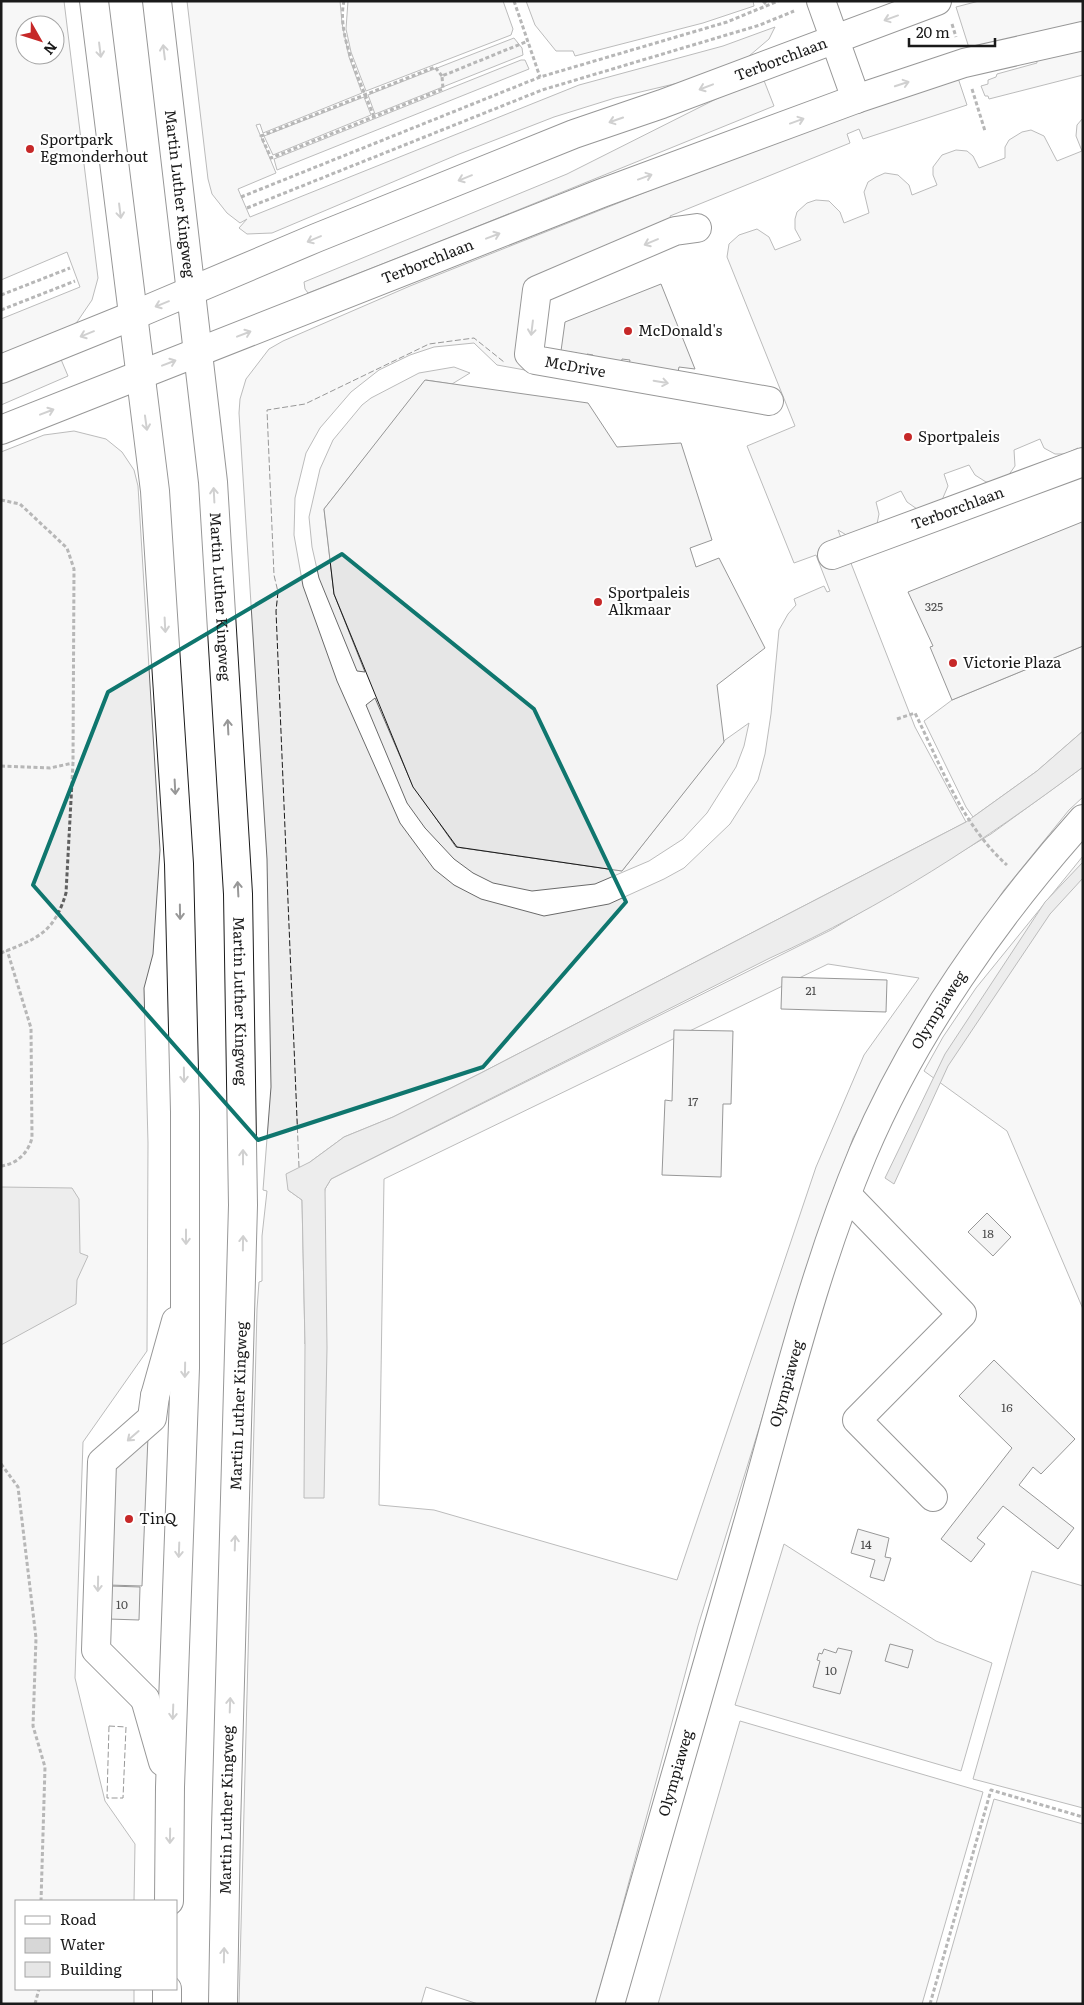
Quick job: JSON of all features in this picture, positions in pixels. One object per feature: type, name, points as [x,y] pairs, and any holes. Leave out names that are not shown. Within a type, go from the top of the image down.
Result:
[{"type":"main road","points":[[94,1],[155,491],[179,864],[185,1112],[186,1286],[185,1378],[170,1787],[169,1900]]},
{"type":"main road","name":"Martin Luther Kingweg","points":[[157,1],[193,291],[214,492],[238,894],[242,1059],[242,1280],[226,1818],[223,2004]]},
{"type":"main road","name":"Terborchlaan","points":[[1,369],[193,291],[316,238],[574,134],[662,104],[937,1]]},
{"type":"main road","name":"Terborchlaan","points":[[812,5],[834,38],[856,99]]},
{"type":"main road","name":"Terborchlaan","points":[[1,430],[602,193],[856,99],[964,64],[1083,36]]},
{"type":"main road","name":"McDrive","points":[[697,228],[675,231],[537,290],[529,354],[535,360],[769,401]]},
{"type":"main road","name":"Terborchlaan","points":[[832,555],[1083,462]]},
{"type":"main road","name":"Olympiaweg","points":[[610,2004],[809,1311],[847,1194],[887,1103],[934,1018],[998,923],[1083,819]]},
{"type":"main road","points":[[847,1194],[962,1314],[857,1420],[933,1497]]},
{"type":"main road","points":[[170,1787],[145,1699],[96,1650],[98,1566],[102,1462],[152,1418],[155,1396],[186,1286]]},
{"type":"main road","points":[[167,2004],[168,1990]]},
{"type":"path","points":[[344,1],[343,20],[351,58],[374,117]]},
{"type":"path","points":[[514,1],[540,77]]},
{"type":"path","points":[[763,1],[767,5]]},
{"type":"path","points":[[241,197],[540,77],[727,22],[778,1]]},
{"type":"path","points":[[247,208],[542,90],[760,25],[812,5]]},
{"type":"path","points":[[442,76],[528,41]]},
{"type":"path","points":[[435,67],[442,76],[443,89],[272,158],[261,136],[435,67]]},
{"type":"path","points":[[1,294],[70,268]]},
{"type":"path","points":[[1,310],[75,281]]},
{"type":"path","points":[[1,500],[20,504],[66,548],[74,569],[72,763],[66,893],[60,913],[45,932],[1,952]]},
{"type":"path","points":[[897,719],[915,712],[962,809],[988,848]]},
{"type":"path","points":[[1,766],[50,768],[72,763]]},
{"type":"path","points":[[1,1166],[9,1165],[25,1153],[30,1148],[32,1138],[31,1028],[7,950]]},
{"type":"path","points":[[1,1464],[18,1487],[36,1638],[32,1726],[45,1767],[41,1900]]},
{"type":"path","points":[[930,2004],[991,1790],[1083,1817]]},
{"type":"path","points":[[35,2004],[39,1990]]},
{"type":"highlighted area","points":[[342,554],[534,709],[626,902],[483,1067],[258,1140],[33,885],[108,692]]},
{"type":"shaded area","points":[[1,1],[64,1],[98,278],[92,300],[77,322],[67,330],[1,357],[1,319],[80,287],[67,252],[1,280]]},
{"type":"shaded area","points":[[187,1],[340,1],[342,23],[349,57],[362,93],[263,133],[260,124],[256,125],[276,173],[238,189],[250,217],[579,85],[723,46],[775,27],[769,39],[742,62],[712,75],[615,98],[554,117],[459,154],[272,233],[247,234],[239,228],[247,219],[240,223],[227,213],[212,194],[208,179]]},
{"type":"shaded area","points":[[348,1],[503,1],[513,29],[511,35],[366,91],[351,52],[346,29]]},
{"type":"shaded area","points":[[526,1],[753,1],[754,6],[703,23],[575,56],[573,51],[556,51],[535,25]]},
{"type":"shaded area","points":[[979,1],[1083,1],[1083,24],[970,51],[956,7]]},
{"type":"shaded area","points":[[514,38],[522,48],[523,55],[375,114],[368,95]]},
{"type":"shaded area","points":[[1083,45],[1083,75],[989,99],[988,96],[985,96],[981,86],[988,84],[988,80],[996,77],[997,74],[1037,63],[1036,55]]},
{"type":"shaded area","points":[[525,60],[529,69],[277,170],[274,159]]},
{"type":"shaded area","points":[[957,75],[967,105],[863,139],[859,129],[847,134],[850,143],[670,216],[673,225],[539,280],[536,372],[497,365],[474,343],[434,347],[410,355],[379,370],[351,392],[320,428],[306,453],[295,498],[294,535],[303,586],[337,681],[400,823],[434,869],[454,885],[481,899],[544,916],[609,904],[664,879],[684,868],[730,824],[758,780],[765,754],[771,714],[779,630],[788,614],[796,605],[794,599],[824,586],[827,592],[830,591],[816,555],[794,563],[747,446],[795,426],[727,257],[729,244],[739,235],[757,229],[769,237],[775,250],[801,240],[795,229],[795,219],[797,212],[807,203],[816,200],[829,201],[840,212],[844,223],[869,213],[864,192],[868,182],[876,177],[885,173],[898,175],[909,185],[912,195],[937,185],[933,175],[933,167],[942,155],[956,150],[967,151],[973,156],[979,168],[1005,158],[1005,147],[1009,140],[1022,132],[1031,130],[1044,136],[1057,161],[1082,151],[1076,136],[1077,125],[1083,118],[1083,459],[1078,448],[1065,454],[1055,454],[1044,448],[1040,439],[1014,450],[1015,466],[1008,476],[992,482],[986,482],[975,475],[969,465],[944,474],[948,486],[942,500],[917,509],[907,502],[901,491],[876,502],[879,514],[877,524],[848,536],[838,530],[915,727],[966,822],[479,1074],[393,1117],[344,1137],[310,1162],[288,1190],[302,1200],[305,1344],[325,1189],[331,1179],[831,930],[991,834],[1083,767],[1083,797],[1069,810],[1004,890],[912,1026],[853,1138],[814,1250],[698,1626],[596,2004],[478,2004],[426,1987],[421,2004],[239,2004],[257,1309],[259,1282],[262,1281],[262,1236],[267,1191],[263,1190],[271,1087],[267,859],[239,413],[240,399],[246,379],[269,349],[283,341],[410,286],[849,111]],"holes":[[[828,964],[919,978],[864,1055],[816,1167],[677,1580],[434,1510],[379,1505],[384,1179]]]},
{"type":"shaded area","points":[[763,78],[774,106],[308,293],[305,289],[304,282],[567,174],[726,94]]},
{"type":"shaded area","points":[[364,97],[371,115],[273,155],[264,136]]},
{"type":"shaded area","points":[[60,357],[68,376],[1,405],[1,381]]},
{"type":"shaded area","points":[[454,367],[470,373],[452,384],[426,380],[324,509],[334,594],[365,672],[357,671],[319,578],[312,547],[309,517],[320,469],[333,440],[362,405],[371,398],[419,373]]},
{"type":"shaded area","points":[[74,431],[106,439],[122,452],[134,470],[138,486],[160,850],[153,954],[144,988],[148,1143],[147,1351],[83,1442],[75,1678],[105,1801],[135,1844],[134,1900],[15,1900],[15,1990],[134,1990],[134,2004],[1,2004],[1,452],[44,435]]},
{"type":"shaded area","points":[[1083,646],[1083,731],[1037,771],[973,817],[966,807],[924,721],[952,700]]},
{"type":"shaded area","points":[[375,698],[412,784],[456,847],[622,871],[725,740],[749,723],[744,746],[736,767],[707,813],[683,839],[649,861],[595,884],[532,891],[493,883],[473,873],[454,859],[425,828],[407,803],[366,705]]},
{"type":"shaded area","points":[[1083,856],[1083,1309],[1007,1131],[924,1071],[943,1037],[976,988]]},
{"type":"shaded area","points":[[784,1544],[936,1641],[992,1663],[961,1771],[735,1705]]},
{"type":"shaded area","points":[[1032,1571],[1083,1586],[1083,1808],[973,1779]]},
{"type":"shaded area","points":[[740,1721],[983,1792],[922,2004],[658,2004]]},
{"type":"shaded area","points":[[994,1799],[1083,1824],[1083,2004],[936,2004]]},
{"type":"water","points":[[1083,731],[1083,767],[970,847],[893,895],[812,938],[331,1179],[325,1189],[327,1348],[324,1498],[304,1498],[305,1344],[302,1200],[288,1190],[286,1174],[310,1162],[344,1137],[393,1117],[479,1074],[966,822],[1037,771]]},
{"type":"water","points":[[1083,862],[1083,878],[1050,914],[948,1066],[894,1184],[885,1178],[945,1054],[1045,902]]},
{"type":"water","points":[[1,1187],[72,1188],[79,1199],[80,1253],[88,1256],[77,1280],[76,1304],[1,1345]]},
{"type":"building","points":[[661,284],[695,369],[679,367],[678,372],[629,365],[630,360],[622,359],[621,364],[592,360],[593,355],[587,354],[587,360],[576,358],[577,353],[561,351],[565,322]]},
{"type":"building","points":[[425,380],[588,403],[617,447],[681,443],[712,540],[690,548],[696,567],[719,558],[765,648],[717,685],[724,742],[622,871],[457,847],[413,787],[334,594],[324,509]]},
{"type":"building","points":[[1082,522],[1083,646],[952,700],[930,647],[933,646],[908,592]]},
{"type":"building","points":[[782,977],[887,980],[886,1012],[781,1009]]},
{"type":"building","points":[[674,1030],[733,1031],[731,1104],[723,1104],[721,1177],[662,1175],[665,1100],[672,1101]]},
{"type":"building","points":[[987,1213],[1011,1237],[993,1256],[968,1232]]},
{"type":"building","points":[[994,1360],[1075,1439],[1041,1474],[1033,1467],[1019,1485],[1074,1528],[1058,1549],[1003,1506],[977,1538],[985,1544],[971,1562],[941,1539],[1012,1448],[959,1396]]},
{"type":"building","points":[[113,1435],[148,1436],[142,1586],[108,1585]]},
{"type":"building","points":[[858,1529],[889,1538],[885,1557],[891,1558],[884,1581],[870,1577],[875,1560],[851,1553]]},
{"type":"building","points":[[110,1586],[140,1587],[139,1620],[109,1619]]},
{"type":"building","points":[[890,1644],[913,1650],[908,1668],[885,1661]]},
{"type":"building","points":[[838,1648],[852,1651],[840,1694],[813,1687],[820,1661],[817,1660],[819,1653],[822,1654],[824,1649],[836,1653]]},
{"type":"fence","points":[[299,1167],[276,611],[278,592],[274,575],[267,410],[305,404],[429,344],[474,338],[504,362]]},
{"type":"fence","points":[[109,1726],[126,1727],[123,1798],[107,1798],[109,1726]]},
{"type":"place","name":"Sportpark Egmonderhout","points":[[30,149]]},
{"type":"place","name":"McDonald's","points":[[628,331]]},
{"type":"place","name":"Sportpaleis","points":[[908,437]]},
{"type":"place","name":"Sportpaleis Alkmaar","points":[[598,602]]},
{"type":"place","name":"Victorie Plaza","points":[[953,663]]},
{"type":"place","name":"TinQ","points":[[129,1519]]}]
